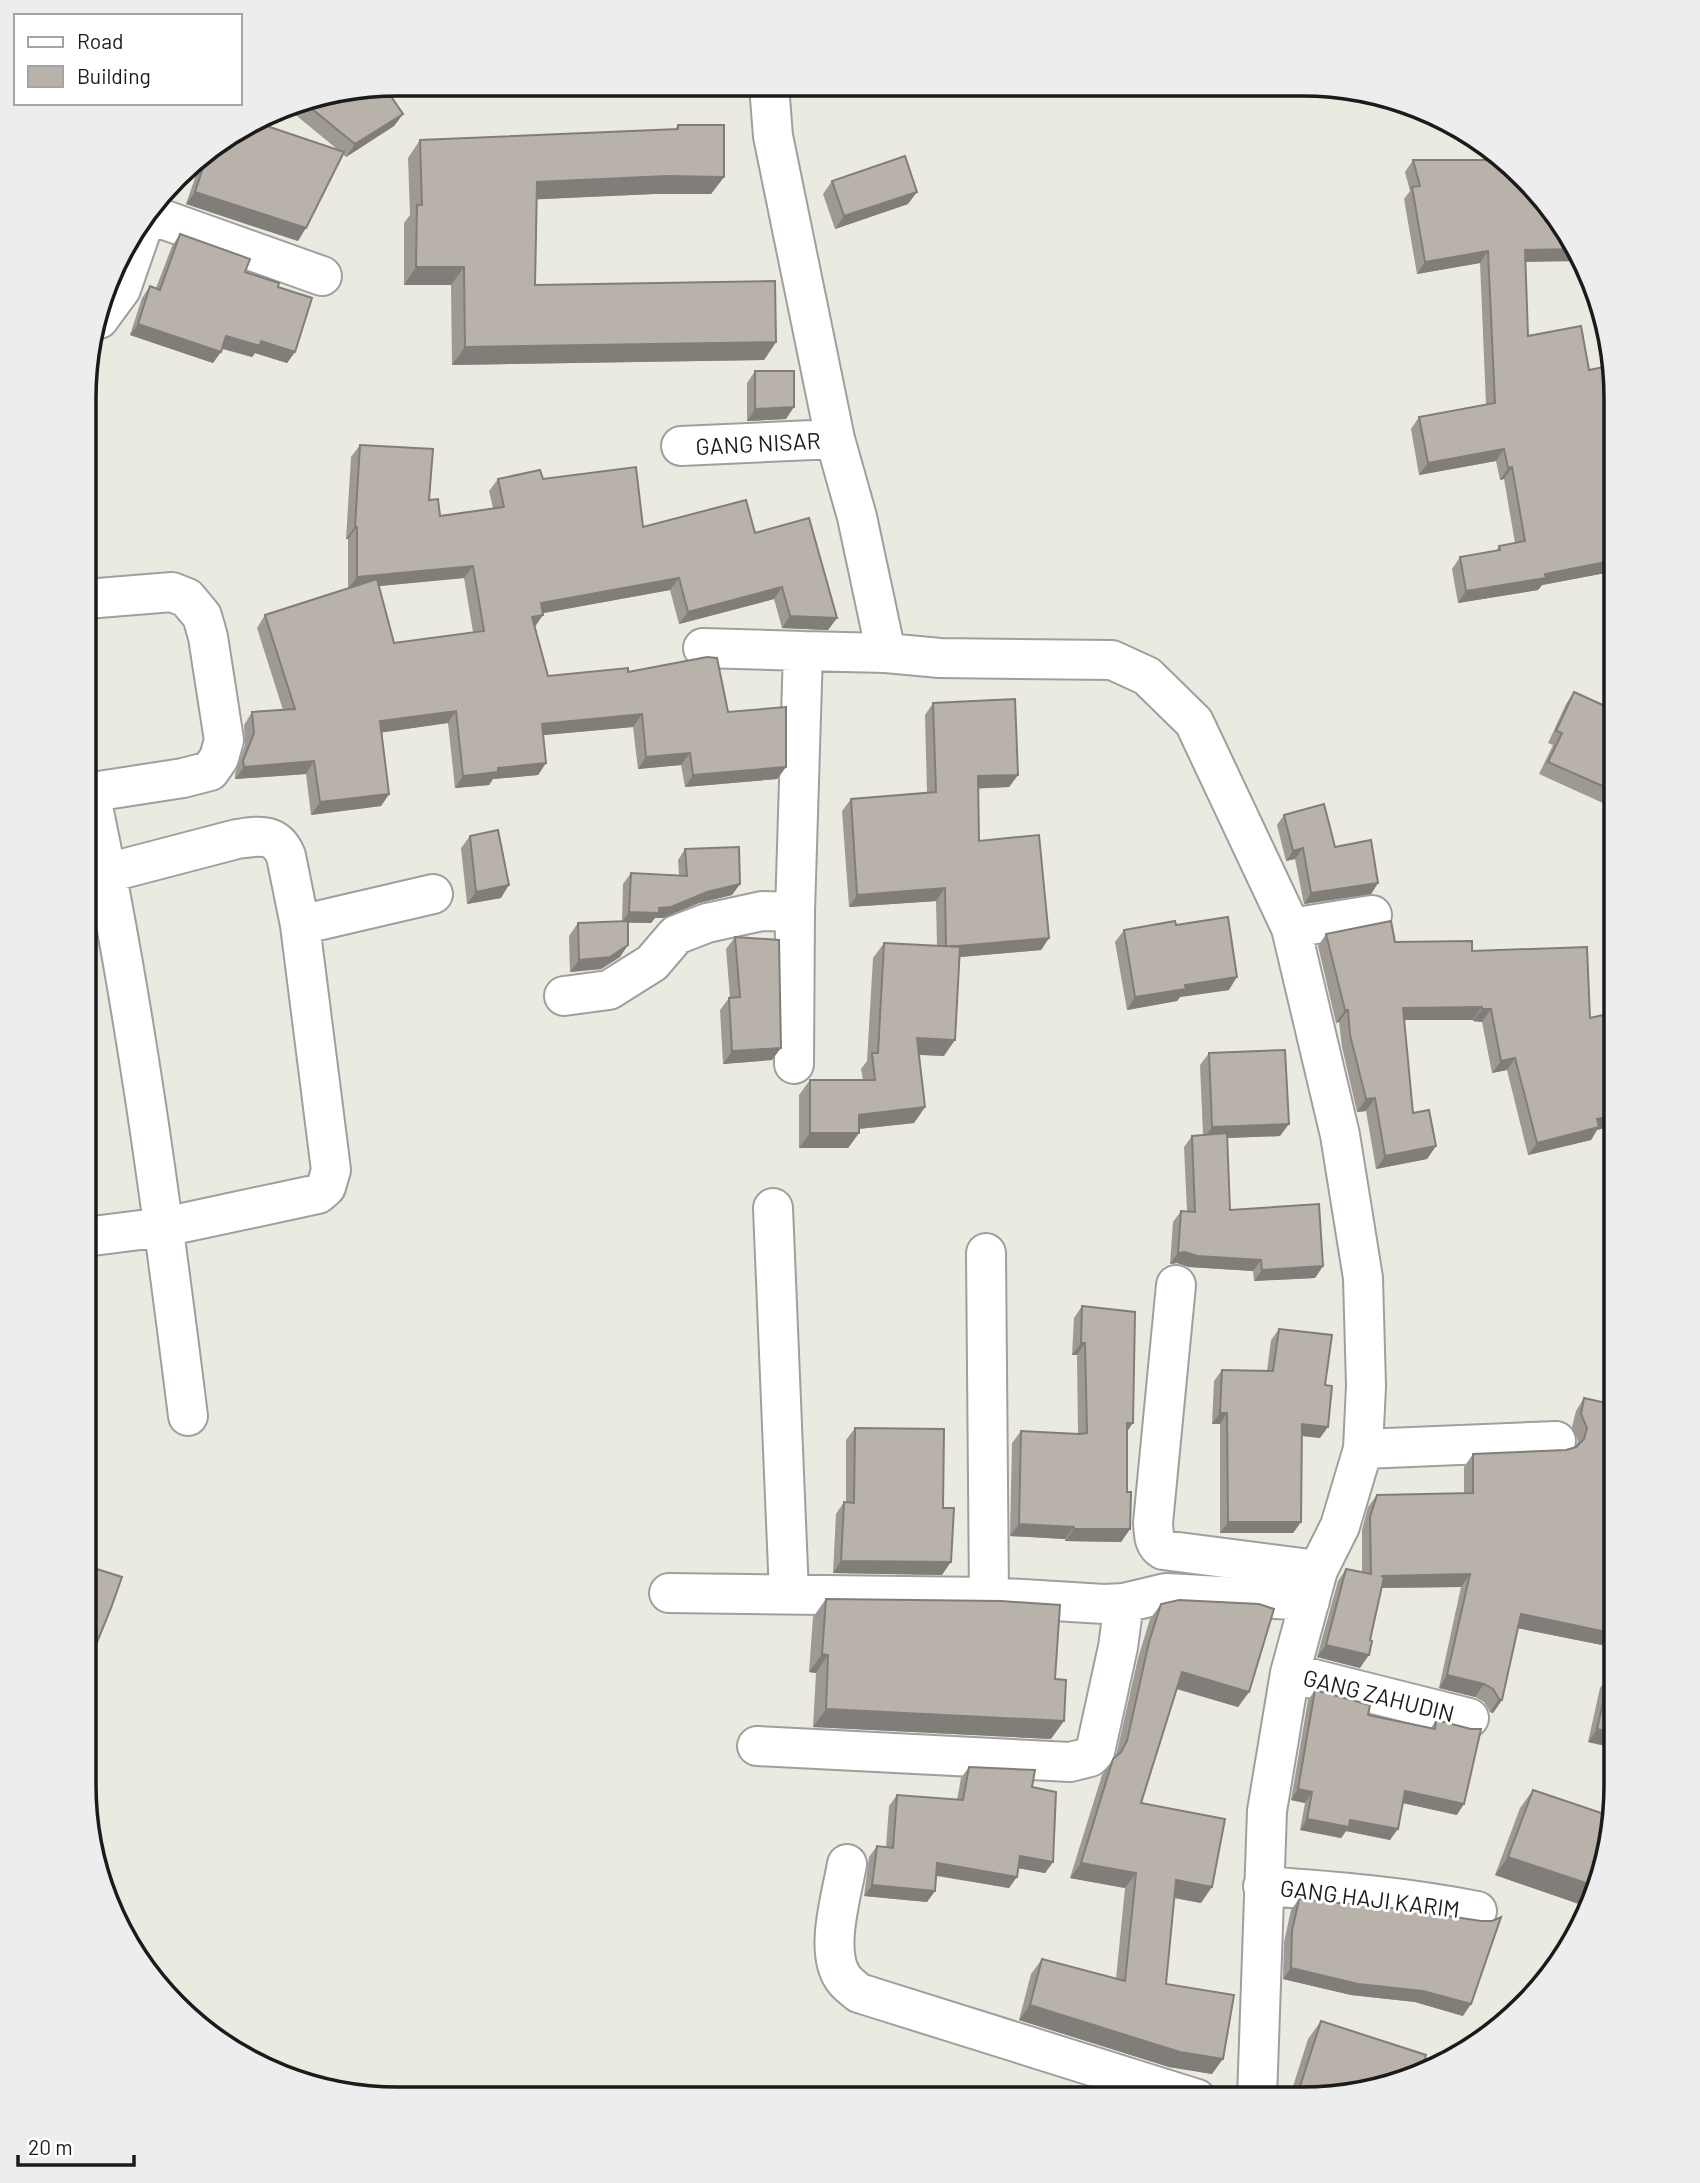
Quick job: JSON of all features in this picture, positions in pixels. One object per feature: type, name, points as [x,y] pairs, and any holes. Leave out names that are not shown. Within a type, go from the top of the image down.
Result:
[{"type":"street","points":[[770,96],[773,136],[835,439],[857,517],[886,653]]},
{"type":"street","points":[[155,219],[322,276]]},
{"type":"street","points":[[112,301],[121,289],[134,251]]},
{"type":"street","name":"GANG NISAR","points":[[681,446],[835,439]]},
{"type":"street","points":[[96,598],[172,592],[187,598],[202,615],[208,637],[224,740],[219,758],[210,771],[96,792]]},
{"type":"street","points":[[703,648],[886,653],[940,658],[1112,660],[1147,676],[1194,722],[1292,929],[1339,1135],[1363,1278],[1366,1386],[1363,1449],[1340,1526],[1314,1586],[1290,1673],[1267,1811],[1257,2087]]},
{"type":"street","points":[[794,1064],[795,912],[803,650]]},
{"type":"street","points":[[96,827],[107,873],[164,1227],[188,1416]]},
{"type":"street","points":[[96,1236],[164,1227],[318,1194],[326,1187],[331,1170],[300,925],[282,846],[274,839],[258,836],[237,839],[107,873]]},
{"type":"street","points":[[300,925],[433,894]]},
{"type":"street","points":[[564,996],[609,990],[652,963],[676,935],[707,923],[762,911],[795,912]]},
{"type":"street","points":[[1292,929],[1372,915]]},
{"type":"street","points":[[773,1208],[789,1594]]},
{"type":"street","points":[[986,1253],[989,1597]]},
{"type":"street","points":[[1176,1285],[1153,1523],[1158,1547],[1314,1586]]},
{"type":"street","points":[[1363,1449],[1556,1441]]},
{"type":"street","points":[[669,1593],[989,1597],[1104,1604],[1124,1603],[1166,1593],[1314,1586]]},
{"type":"street","points":[[757,1746],[1070,1762],[1090,1757],[1095,1752],[1099,1736],[1118,1647],[1124,1603]]},
{"type":"street","name":"GANG ZAHUDIN","points":[[1290,1673],[1469,1718]]},
{"type":"street","points":[[847,1864],[834,1946],[837,1965],[843,1978],[859,1993],[1159,2087]]},
{"type":"street","name":"GANG HAJI KARIM","points":[[1263,1886],[1416,1900],[1477,1911]]},
{"type":"building","points":[[391,96],[403,114],[355,144],[312,109],[339,102]]},
{"type":"building","points":[[678,125],[724,125],[724,177],[667,176],[537,182],[535,285],[775,281],[776,342],[465,347],[464,267],[416,267],[417,205],[422,205],[420,140],[678,129]]},
{"type":"building","points":[[267,126],[344,152],[306,228],[195,192],[203,168],[230,147]]},
{"type":"building","points":[[905,156],[917,192],[844,216],[832,181]]},
{"type":"building","points":[[1413,160],[1487,160],[1529,199],[1564,249],[1525,250],[1528,336],[1581,326],[1589,370],[1602,367],[1604,562],[1545,574],[1546,578],[1466,591],[1460,557],[1500,550],[1499,546],[1525,541],[1512,467],[1508,468],[1504,449],[1428,463],[1419,417],[1495,403],[1488,251],[1425,262],[1412,187],[1420,186]]},
{"type":"building","points":[[180,234],[250,259],[245,272],[312,298],[295,352],[261,341],[260,346],[226,336],[221,352],[138,324],[150,286],[160,290]]},
{"type":"building","points":[[755,371],[794,371],[794,407],[755,409]]},
{"type":"building","points":[[360,445],[433,449],[429,500],[438,499],[440,516],[504,507],[498,479],[540,470],[543,479],[636,467],[643,527],[746,500],[755,533],[809,518],[837,618],[790,616],[782,587],[688,612],[679,578],[541,603],[543,615],[532,617],[548,676],[628,668],[628,672],[707,657],[717,658],[728,712],[786,707],[786,767],[693,775],[690,753],[646,757],[642,714],[542,724],[546,763],[498,768],[498,772],[463,776],[456,711],[380,721],[389,794],[320,802],[314,761],[244,767],[243,761],[254,733],[252,712],[295,709],[265,615],[377,579],[394,643],[484,631],[473,566],[357,577],[355,527]]},
{"type":"building","points":[[1574,692],[1604,706],[1604,787],[1548,762],[1562,733],[1556,731]]},
{"type":"building","points":[[1015,699],[1018,775],[978,776],[979,841],[1039,835],[1049,938],[946,947],[945,888],[857,895],[851,799],[936,792],[933,703]]},
{"type":"building","points":[[1324,804],[1335,847],[1371,840],[1378,883],[1311,893],[1303,848],[1293,851],[1284,815]]},
{"type":"building","points":[[498,830],[509,885],[476,892],[470,836]]},
{"type":"building","points":[[739,847],[740,884],[707,892],[671,907],[659,908],[659,913],[629,912],[631,873],[687,876],[685,849]]},
{"type":"building","points":[[1228,917],[1237,977],[1185,985],[1186,989],[1135,997],[1124,930],[1175,921],[1176,925]]},
{"type":"building","points":[[628,921],[628,945],[610,957],[579,960],[578,923]]},
{"type":"building","points":[[1391,921],[1395,942],[1472,941],[1472,951],[1587,947],[1590,1018],[1604,1015],[1604,1118],[1597,1119],[1599,1127],[1537,1143],[1515,1058],[1501,1061],[1491,1009],[1403,1008],[1413,1113],[1429,1110],[1436,1146],[1385,1156],[1375,1098],[1366,1099],[1350,1035],[1348,1010],[1345,1010],[1326,934]]},
{"type":"building","points":[[735,937],[779,940],[781,1048],[732,1051],[729,998],[740,997]]},
{"type":"building","points":[[884,943],[960,947],[955,1040],[917,1038],[925,1107],[859,1115],[859,1133],[810,1133],[810,1080],[875,1080],[872,1053],[878,1053]]},
{"type":"building","points":[[1285,1050],[1289,1124],[1212,1127],[1209,1053]]},
{"type":"building","points":[[1227,1133],[1230,1210],[1319,1204],[1323,1266],[1262,1270],[1261,1260],[1178,1253],[1181,1211],[1195,1212],[1192,1136]]},
{"type":"building","points":[[1082,1306],[1135,1312],[1133,1423],[1127,1423],[1130,1529],[1074,1529],[1019,1524],[1021,1431],[1087,1433],[1085,1343],[1081,1343]]},
{"type":"building","points":[[1279,1329],[1332,1335],[1325,1385],[1332,1386],[1328,1427],[1302,1424],[1301,1522],[1228,1522],[1227,1413],[1220,1413],[1222,1370],[1273,1371]]},
{"type":"building","points":[[1584,1398],[1604,1403],[1604,1632],[1521,1614],[1502,1700],[1493,1689],[1484,1684],[1447,1675],[1470,1574],[1381,1576],[1384,1577],[1369,1655],[1326,1645],[1346,1569],[1371,1574],[1370,1517],[1377,1495],[1473,1493],[1473,1454],[1566,1450],[1576,1447],[1584,1439],[1587,1428],[1581,1414]]},
{"type":"building","points":[[855,1428],[944,1429],[943,1508],[954,1508],[951,1562],[841,1561],[844,1502],[854,1503]]},
{"type":"building","points":[[96,1569],[122,1577],[96,1645]]},
{"type":"building","points":[[826,1599],[1001,1601],[1060,1605],[1055,1679],[1066,1680],[1064,1721],[826,1709],[828,1655],[822,1654]]},
{"type":"building","points":[[1179,1600],[1259,1604],[1274,1609],[1249,1692],[1182,1672],[1141,1803],[1225,1819],[1212,1887],[1176,1880],[1166,1984],[1234,1995],[1223,2059],[1180,2052],[1030,2005],[1042,1959],[1125,1981],[1136,1873],[1081,1863],[1113,1759],[1127,1741],[1149,1642],[1161,1604]]},
{"type":"building","points":[[1315,1690],[1370,1705],[1368,1715],[1435,1729],[1436,1720],[1481,1729],[1464,1804],[1405,1791],[1398,1829],[1350,1820],[1349,1827],[1307,1819],[1312,1792],[1298,1789]]},
{"type":"building","points":[[1604,1698],[1604,1731],[1597,1729]]},
{"type":"building","points":[[969,1767],[1035,1770],[1032,1787],[1056,1792],[1053,1862],[1020,1856],[1017,1877],[937,1863],[935,1891],[872,1885],[877,1846],[893,1848],[897,1795],[963,1800]]},
{"type":"building","points":[[1533,1790],[1602,1813],[1598,1844],[1587,1883],[1508,1857]]},
{"type":"building","points":[[1299,1899],[1402,1909],[1481,1921],[1492,1921],[1501,1917],[1471,2004],[1423,1991],[1358,1984],[1291,1968],[1292,1931]]},
{"type":"building","points":[[1321,2021],[1426,2055],[1424,2061],[1418,2064],[1361,2081],[1300,2087]]}]
